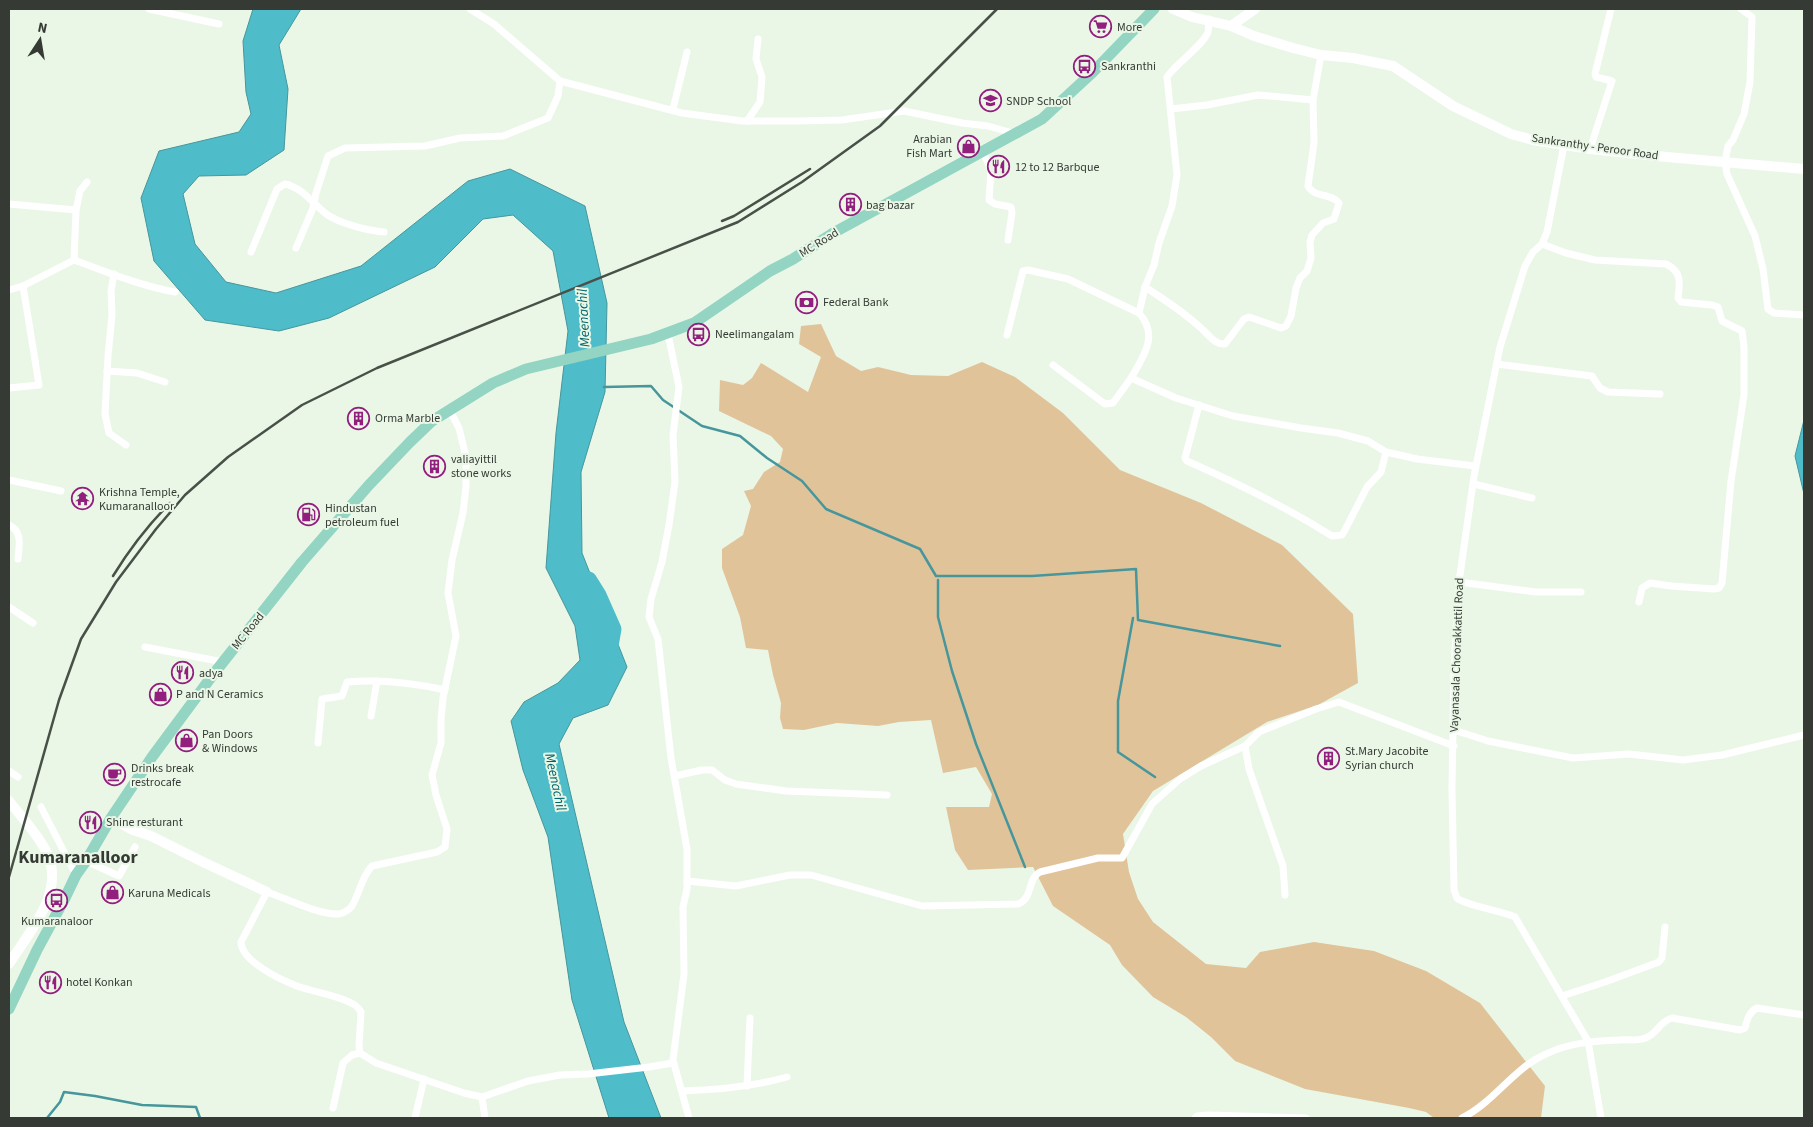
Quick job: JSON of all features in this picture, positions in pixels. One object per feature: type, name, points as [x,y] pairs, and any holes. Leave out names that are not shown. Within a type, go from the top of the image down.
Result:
[{"type":"main road","name":"MC Road","points":[[9,1009],[76,875],[110,818],[152,757],[302,562],[369,485],[432,421],[493,383],[526,369],[668,334],[694,323],[770,271],[793,259],[835,232],[1042,118],[1074,90],[1154,9]]},
{"type":"main road","name":"Sankranthy - Peroor Road","points":[[1173,9],[1192,17],[1232,26],[1254,36],[1321,55],[1352,58],[1393,66],[1453,106],[1511,134],[1533,140],[1590,149],[1804,169]]},
{"type":"main road","points":[[1232,26],[1255,9]]},
{"type":"main road","points":[[9,801],[39,838],[48,854],[52,867],[52,881],[48,899],[34,926],[9,964]]},
{"type":"main road","points":[[110,818],[267,892]]},
{"type":"street","points":[[149,9],[219,24]]},
{"type":"street","points":[[470,9],[494,24],[560,81],[682,113],[747,121],[842,120],[904,111],[988,126],[1016,134]]},
{"type":"street","points":[[1590,149],[1612,81],[1596,77],[1595,74],[1611,9]]},
{"type":"street","points":[[1741,9],[1752,17],[1750,82],[1744,114],[1733,140],[1728,146],[1725,162],[1728,174],[1755,236],[1763,269],[1768,309],[1774,313],[1804,315]]},
{"type":"street","points":[[1139,313],[1145,287],[1154,265],[1159,243],[1172,206],[1177,175],[1171,109],[1166,83],[1167,77],[1204,40],[1208,32],[1209,20]]},
{"type":"street","points":[[747,121],[760,102],[762,77],[756,59],[758,39]]},
{"type":"street","points":[[673,110],[688,52]]},
{"type":"street","points":[[1145,287],[1185,314],[1216,342],[1221,344],[1225,344],[1244,319],[1249,318],[1281,328],[1286,326],[1291,316],[1296,288],[1300,278],[1307,271],[1312,235],[1323,222],[1334,219],[1339,203],[1337,200],[1316,194],[1308,186],[1314,143],[1313,100],[1321,55]]},
{"type":"street","points":[[296,248],[313,208],[328,156],[338,151],[358,147],[425,146],[460,138],[503,136],[548,118],[558,96],[560,81]]},
{"type":"street","points":[[1171,109],[1207,105],[1258,95],[1313,100]]},
{"type":"street","name":"Vayanasala Choorakkattil Road","points":[[1564,145],[1547,232],[1542,244],[1533,252],[1525,266],[1500,347],[1475,466],[1459,582],[1454,669],[1452,789],[1454,890],[1456,897],[1464,902],[1504,912],[1515,918],[1588,1041],[1601,1118]]},
{"type":"street","points":[[983,151],[991,171],[989,200],[995,204],[1011,207],[1012,213],[1008,240]]},
{"type":"street","points":[[74,260],[76,210],[80,191],[87,182]]},
{"type":"street","points":[[250,252],[277,189],[285,184],[293,186],[338,222],[366,230],[384,232]]},
{"type":"street","points":[[9,204],[76,210]]},
{"type":"street","points":[[1542,244],[1566,253],[1595,260],[1666,264],[1674,268],[1680,280],[1678,298],[1681,302],[1718,307],[1722,321],[1742,331],[1744,395],[1731,481],[1722,583],[1720,588],[1714,589],[1650,583],[1642,588],[1639,602]]},
{"type":"street","points":[[9,290],[23,286],[74,260],[159,289],[175,292]]},
{"type":"street","points":[[1006,335],[1023,271],[1028,270],[1068,279],[1139,313],[1144,319],[1150,334],[1148,347],[1131,378],[1113,403],[1105,404],[1053,365]]},
{"type":"street","points":[[114,274],[111,291],[112,315],[105,414],[109,433],[126,446]]},
{"type":"street","points":[[9,388],[39,386],[23,286]]},
{"type":"street","points":[[668,334],[679,387],[673,436],[675,482],[662,562],[651,600],[649,617],[658,640],[671,758],[688,849],[687,881],[683,907],[684,974],[673,1062],[690,1118]]},
{"type":"street","points":[[1497,364],[1592,376],[1600,388],[1608,392],[1660,394]]},
{"type":"street","points":[[107,371],[137,373],[164,382]]},
{"type":"street","points":[[1131,378],[1176,398],[1232,416],[1338,433],[1368,441],[1386,452],[1417,459],[1475,466]]},
{"type":"street","points":[[1199,405],[1185,458],[1187,461],[1258,494],[1332,536],[1342,535],[1367,487],[1381,472],[1386,452]]},
{"type":"street","points":[[360,1053],[361,1012],[354,1004],[297,986],[274,975],[254,962],[242,948],[241,942],[267,892],[325,912],[340,915],[352,907],[366,872],[372,866],[438,852],[445,847],[447,829],[432,775],[441,743],[441,720],[445,690],[456,636],[448,593],[452,560],[463,512],[466,466],[466,457],[459,428],[449,409]]},
{"type":"street","points":[[9,480],[61,491]]},
{"type":"street","points":[[1474,484],[1532,498]]},
{"type":"street","points":[[9,525],[15,528],[18,534],[18,559]]},
{"type":"street","points":[[1459,582],[1536,592],[1581,592]]},
{"type":"street","points":[[9,607],[33,623]]},
{"type":"street","points":[[145,647],[224,662]]},
{"type":"street","points":[[318,744],[322,699],[342,696],[347,682],[378,681],[420,684],[445,690]]},
{"type":"street","points":[[371,716],[378,681]]},
{"type":"street","points":[[687,881],[736,886],[790,875],[812,875],[922,906],[1018,904],[1024,901],[1033,878],[1040,872],[1098,858],[1122,858],[1152,804],[1180,779],[1201,766],[1245,746],[1258,732],[1316,709],[1339,702],[1454,746]]},
{"type":"street","points":[[1454,730],[1488,741],[1574,758],[1629,754],[1684,760],[1722,755],[1804,735]]},
{"type":"street","points":[[1245,746],[1249,769],[1283,866],[1285,895]]},
{"type":"street","points":[[675,776],[702,770],[712,770],[725,780],[736,784],[786,791],[887,795]]},
{"type":"street","points":[[9,771],[18,777]]},
{"type":"street","points":[[40,807],[76,875]]},
{"type":"street","points":[[86,861],[120,876],[135,847]]},
{"type":"street","points":[[1562,996],[1660,962],[1665,927]]},
{"type":"street","points":[[1462,1118],[1474,1112],[1531,1062],[1544,1054],[1588,1041],[1642,1039],[1654,1034],[1664,1020],[1672,1018],[1740,1030],[1745,1028],[1752,1010],[1757,1008],[1804,1015]]},
{"type":"street","points":[[747,1086],[750,1018]]},
{"type":"street","points":[[333,1108],[343,1063],[352,1055],[360,1053],[376,1063],[464,1093],[482,1097],[528,1081],[560,1075],[588,1074],[649,1067],[673,1062]]},
{"type":"street","points":[[682,1091],[721,1090],[765,1083],[787,1077]]},
{"type":"street","points":[[415,1118],[424,1079]]},
{"type":"street","points":[[482,1097],[485,1118]]},
{"type":"street","points":[[1195,1118],[1197,1116],[1209,1115],[1306,1118]]},
{"type":"shaded area","points":[[821,324],[836,356],[861,371],[878,367],[911,375],[948,376],[982,362],[1015,377],[1063,413],[1120,470],[1201,503],[1282,545],[1353,614],[1358,683],[1318,705],[1267,722],[1153,791],[1123,834],[1129,872],[1138,899],[1153,922],[1206,964],[1246,968],[1260,952],[1314,942],[1374,951],[1426,971],[1480,1003],[1545,1086],[1541,1118],[1434,1118],[1426,1112],[1409,1108],[1305,1089],[1235,1061],[1211,1037],[1186,1017],[1153,997],[1122,965],[1110,945],[1053,906],[1033,867],[968,870],[955,850],[946,807],[989,807],[992,794],[976,767],[943,773],[931,720],[899,722],[878,726],[837,723],[804,730],[783,729],[780,718],[781,703],[768,650],[746,648],[740,617],[722,568],[722,549],[743,535],[751,506],[744,491],[753,489],[764,472],[780,462],[783,449],[771,436],[719,411],[720,380],[743,385],[752,378],[761,363],[808,392],[821,357],[799,344],[801,326]]},
{"type":"water","points":[[253,9],[301,9],[279,45],[288,89],[284,150],[246,175],[199,176],[183,194],[195,244],[226,282],[276,293],[361,266],[468,181],[510,169],[585,206],[607,303],[605,392],[581,472],[582,553],[627,667],[608,705],[573,718],[559,744],[624,1022],[661,1118],[609,1118],[572,1000],[548,837],[523,770],[511,721],[524,702],[558,683],[580,660],[575,626],[546,568],[556,433],[568,331],[553,251],[513,215],[483,219],[435,267],[329,318],[279,331],[205,320],[154,261],[141,198],[159,151],[239,132],[251,114],[246,92],[243,41]]},
{"type":"water","points":[[1804,420],[1804,494],[1795,456]]},
{"type":"waterway","points":[[604,387],[651,386],[663,400],[702,426],[740,436],[767,458],[802,481],[826,509],[920,549],[936,576],[1032,576],[1136,569],[1138,620],[1280,646]]},
{"type":"waterway","name":"Meenachil","points":[[589,579],[599,595],[614,629],[610,652]]},
{"type":"waterway","points":[[938,580],[938,617],[952,671],[976,744],[1025,867]]},
{"type":"waterway","points":[[1133,618],[1118,701],[1118,752],[1155,777]]},
{"type":"waterway","points":[[47,1118],[60,1102],[64,1092],[142,1105],[196,1107],[200,1118]]},
{"type":"railway","points":[[9,877],[59,700],[81,639],[116,582],[156,529],[185,495],[228,457],[302,405],[377,368],[738,222],[802,182],[880,126],[997,9]]},
{"type":"railway","points":[[722,221],[734,216],[810,169]]},
{"type":"railway","points":[[113,576],[139,538],[170,503]]},
{"type":"place","name":"More","points":[[1101,27]]},
{"type":"place","name":"Sankranthi","points":[[1085,66]]},
{"type":"place","name":"SNDP School","points":[[990,101]]},
{"type":"place","name":"Arabian Fish Mart","points":[[968,146]]},
{"type":"place","name":"12 to 12 Barbque","points":[[999,167]]},
{"type":"place","name":"bag bazar","points":[[850,205]]},
{"type":"place","name":"Federal Bank","points":[[807,302]]},
{"type":"place","name":"Neelimangalam","points":[[699,334]]},
{"type":"place","name":"Orma Marble","points":[[359,418]]},
{"type":"place","name":"valiayittil stone works","points":[[435,466]]},
{"type":"place","name":"Krishna Temple, Kumaranalloor","points":[[83,499]]},
{"type":"place","name":"Hindustan petroleum fuel","points":[[309,515]]},
{"type":"place","name":"adya","points":[[183,673]]},
{"type":"place","name":"P and N Ceramics","points":[[160,694]]},
{"type":"place","name":"Pan Doors & Windows","points":[[186,741]]},
{"type":"place","name":"St.Mary Jacobite Syrian church","points":[[1329,758]]},
{"type":"place","name":"Drinks break restrocafe","points":[[115,775]]},
{"type":"place","name":"Shine resturant","points":[[90,822]]},
{"type":"place","name":"Karuna Medicals","points":[[112,893]]},
{"type":"place","name":"Kumaranaloor","points":[[57,900]]},
{"type":"place","name":"hotel Konkan","points":[[50,982]]},
{"type":"district","name":"Kumaranalloor","points":[[78,857]]}]
